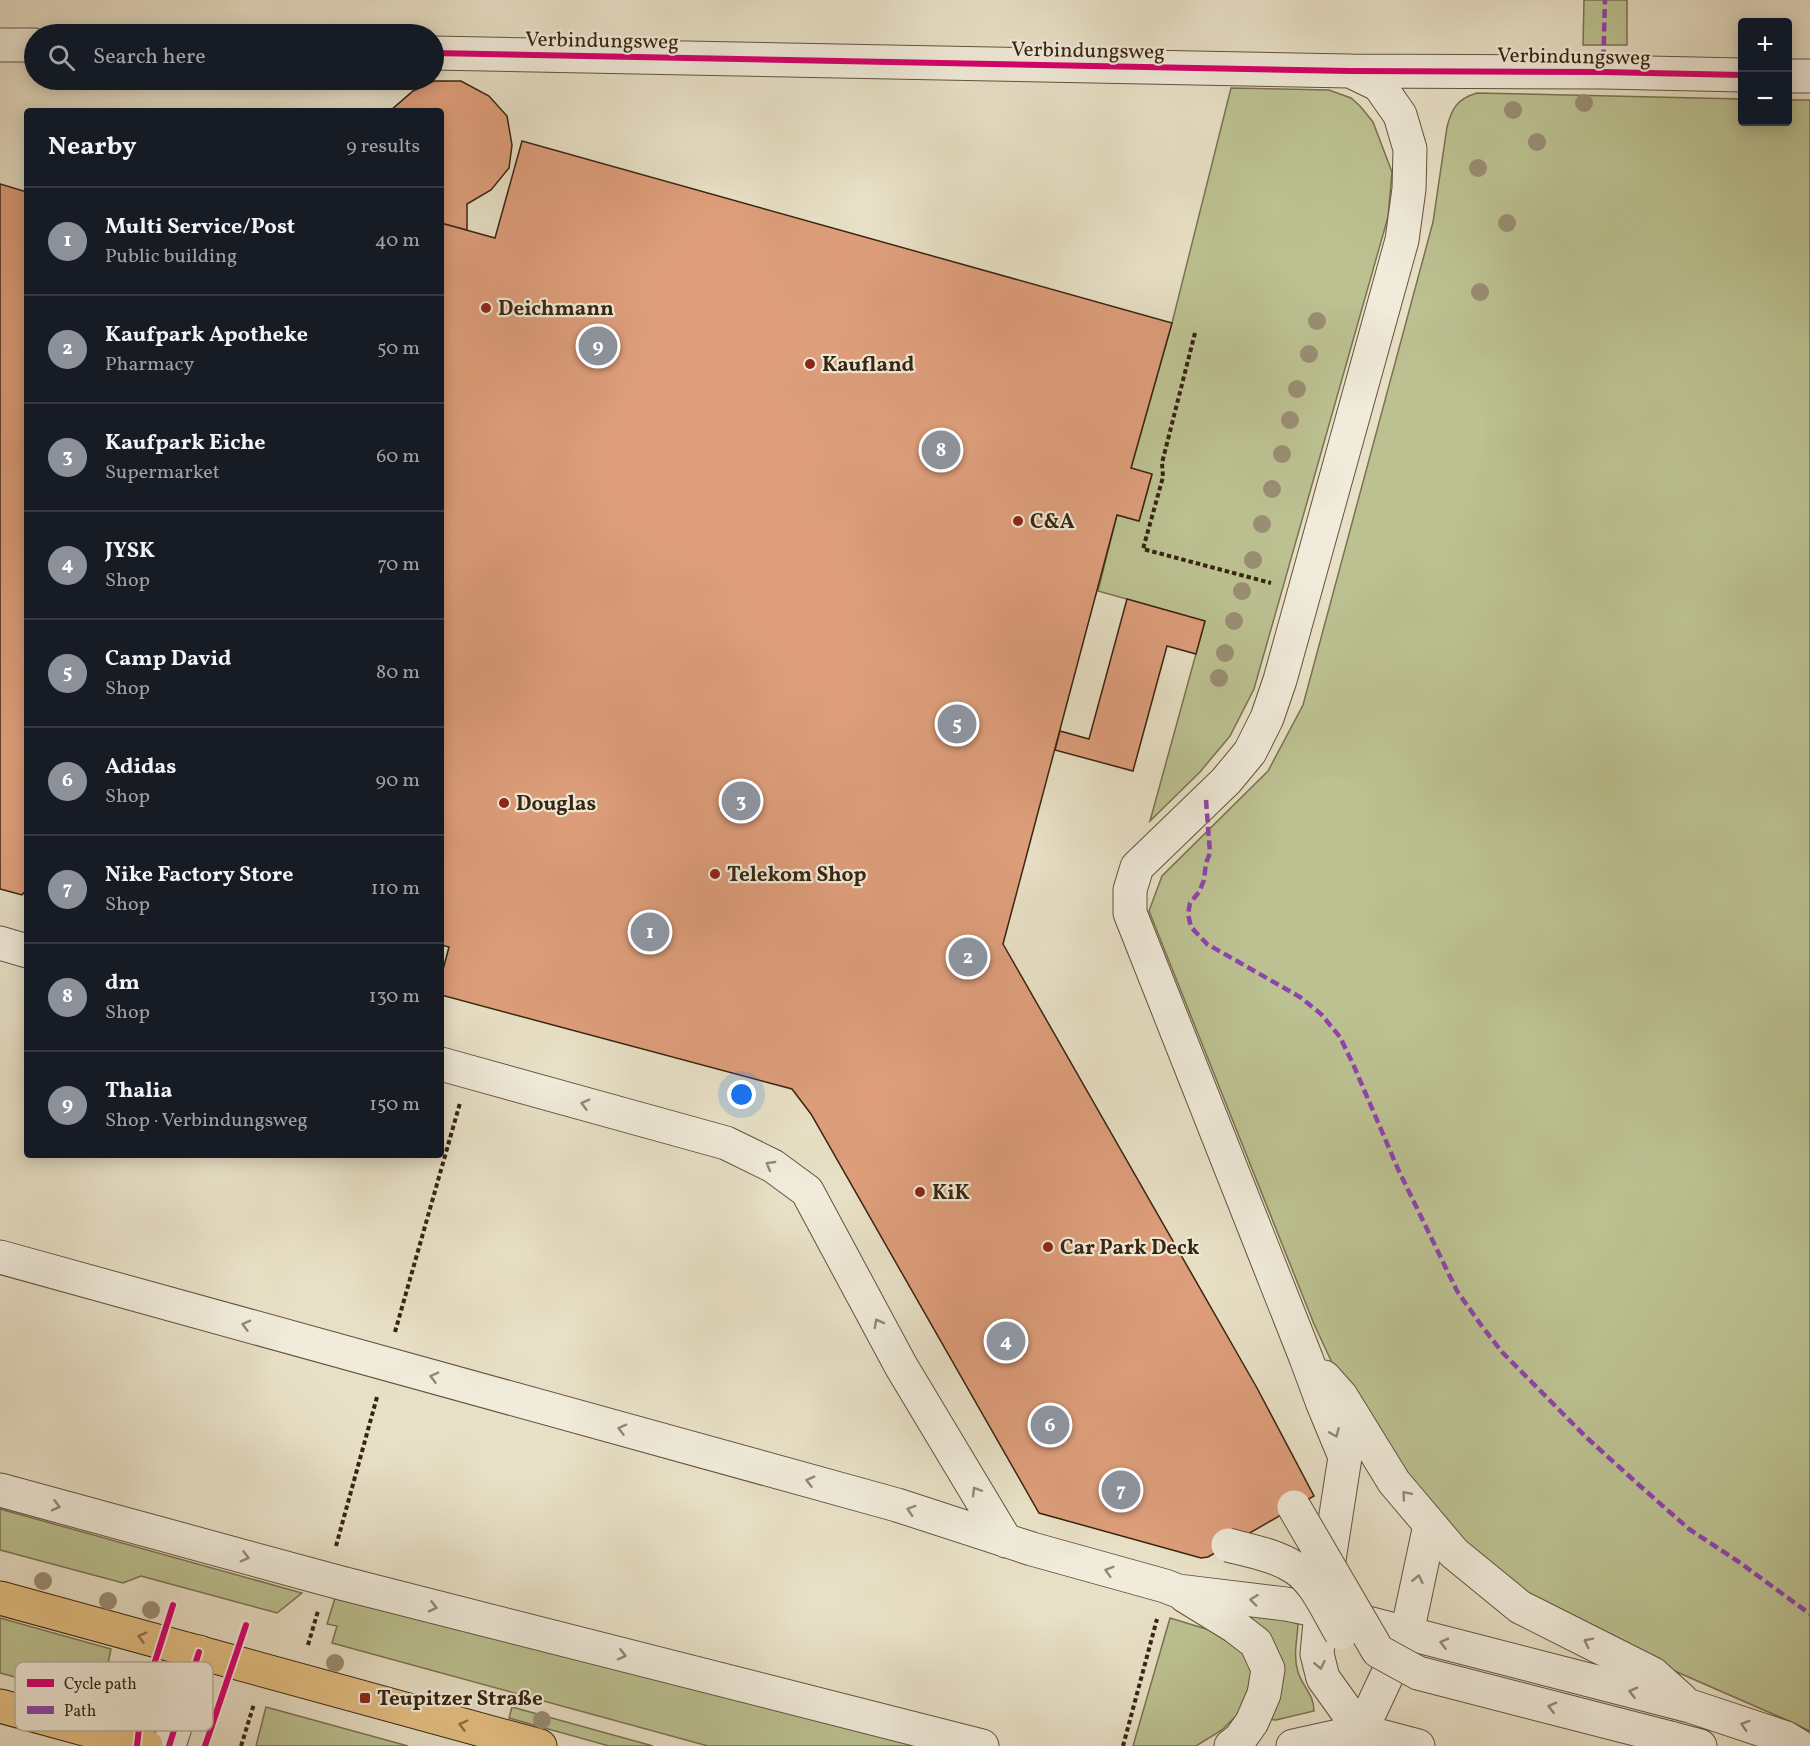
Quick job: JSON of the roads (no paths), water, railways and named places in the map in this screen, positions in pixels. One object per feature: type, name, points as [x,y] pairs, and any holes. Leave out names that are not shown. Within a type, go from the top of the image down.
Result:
[{"type":"main road","points":[[0,1598],[540,1746]]},
{"type":"main road","points":[[0,1706],[15,1710]]},
{"type":"main road","points":[[91,1731],[146,1746]]},
{"type":"street","points":[[0,45],[24,45]]},
{"type":"street","name":"Verbindungsweg","points":[[444,53],[1738,75]]},
{"type":"street","points":[[1350,70],[1379,85],[1400,115],[1410,149],[1409,189],[1402,240],[1267,718],[1250,752],[1226,781],[1137,867],[1130,890],[1130,913],[1345,1457],[1321,1611],[1317,1654],[1323,1678],[1361,1731]]},
{"type":"street","points":[[1792,76],[1810,76]]},
{"type":"street","points":[[0,943],[24,950]]},
{"type":"street","points":[[444,1065],[726,1143],[773,1166],[807,1191],[902,1366],[1006,1541]]},
{"type":"street","points":[[0,1257],[897,1505],[1006,1541],[1171,1589],[1286,1604],[1321,1611],[1690,1706],[1786,1738],[1799,1746]]},
{"type":"street","points":[[1306,1358],[1341,1396],[1394,1482],[1454,1553],[1520,1607],[1653,1674],[1690,1706]]},
{"type":"street","points":[[0,1490],[340,1583],[982,1746]]},
{"type":"street","points":[[1294,1507],[1378,1651],[1418,1672],[1685,1742]]},
{"type":"street","points":[[1361,1731],[1407,1633],[1430,1525]]},
{"type":"street","points":[[1228,1545],[1276,1558],[1297,1569],[1313,1586],[1357,1658],[1381,1679],[1414,1692],[1614,1746]]},
{"type":"street","points":[[1286,1604],[1299,1597],[1320,1578],[1330,1557]]},
{"type":"street","points":[[1171,1589],[1234,1626],[1256,1643],[1268,1669],[1264,1694],[1252,1722],[1240,1739],[1231,1746]]},
{"type":"street","points":[[195,1662],[198,1652]]},
{"type":"street","points":[[169,1746],[174,1731]]},
{"type":"street","points":[[1293,1746],[1361,1731],[1418,1746]]},
{"type":"place","name":"Deichmann","points":[[486,308]]},
{"type":"place","name":"Thalia","points":[[598,346]]},
{"type":"place","name":"Kaufland","points":[[810,364]]},
{"type":"place","name":"dm","points":[[941,450]]},
{"type":"place","name":"C&A","points":[[1018,521]]},
{"type":"place","name":"Camp David","points":[[957,724]]},
{"type":"place","name":"Kaufpark Eiche","points":[[741,801]]},
{"type":"place","name":"Douglas","points":[[504,803]]},
{"type":"place","name":"Telekom Shop","points":[[715,874]]},
{"type":"place","name":"Multi Service/Post","points":[[650,932]]},
{"type":"place","name":"Kaufpark Apotheke","points":[[968,957]]},
{"type":"place","name":"KiK","points":[[920,1192]]},
{"type":"place","name":"Car Park Deck","points":[[1048,1247]]},
{"type":"place","name":"JYSK","points":[[1006,1341]]},
{"type":"place","name":"Adidas","points":[[1050,1425]]},
{"type":"place","name":"Nike Factory Store","points":[[1121,1490]]},
{"type":"place","name":"Teupitzer Straße","points":[[365,1698]]}]
